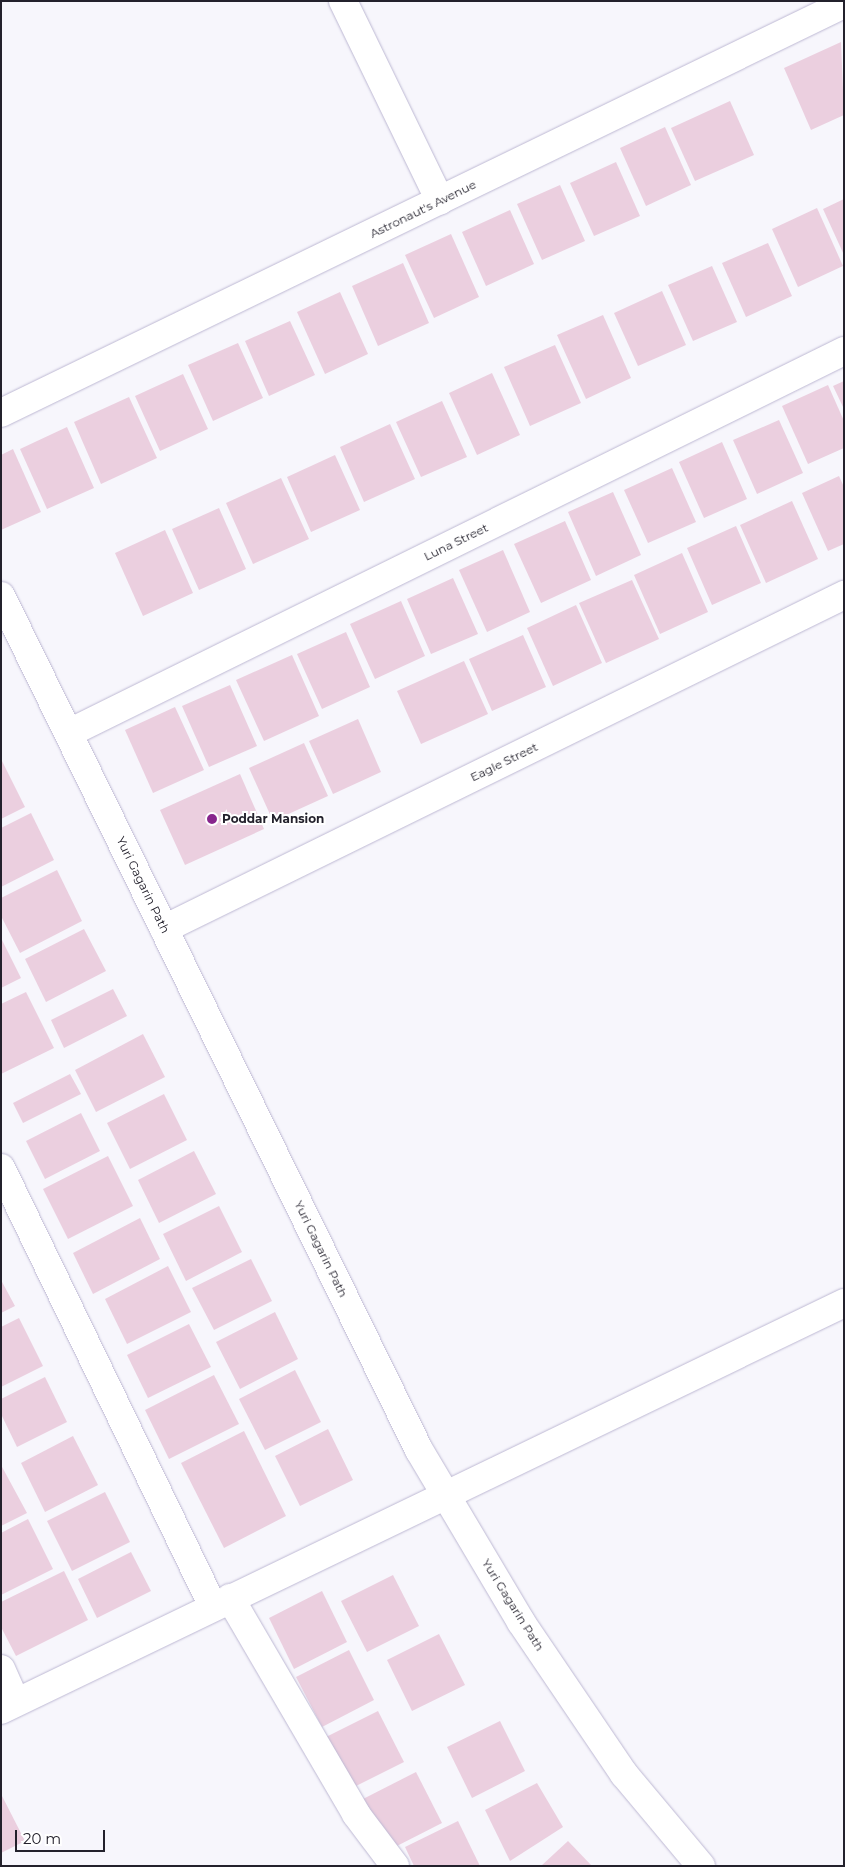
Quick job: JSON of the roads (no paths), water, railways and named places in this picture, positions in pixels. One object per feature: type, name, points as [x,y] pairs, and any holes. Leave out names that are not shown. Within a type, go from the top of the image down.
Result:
[{"type":"street","points":[[343,1],[440,201]]},
{"type":"street","name":"Astronaut's Avenue","points":[[1,413],[844,4]]},
{"type":"street","name":"Luna Street","points":[[68,733],[844,351]]},
{"type":"street","name":"Eagle Street","points":[[164,929],[844,595]]},
{"type":"street","name":"Yuri Gagarin Path","points":[[1,596],[419,1450],[521,1622],[624,1774],[701,1866]]},
{"type":"street","points":[[1,1168],[221,1602],[356,1814],[395,1866]]},
{"type":"street","points":[[1,1669],[9,1706],[445,1493],[844,1303]]},
{"type":"place","name":"Poddar Mansion","points":[[212,819]]}]
